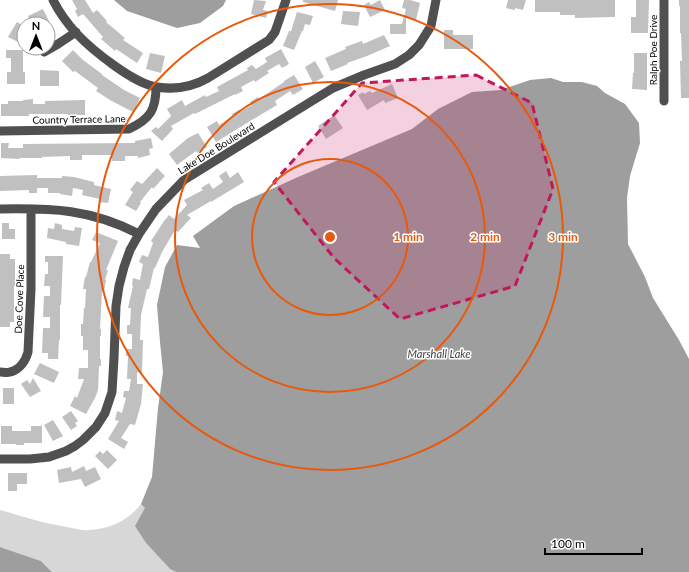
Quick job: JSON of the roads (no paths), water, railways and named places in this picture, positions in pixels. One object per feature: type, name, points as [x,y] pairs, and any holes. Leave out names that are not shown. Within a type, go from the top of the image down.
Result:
[{"type":"street","points":[[52,0],[63,17],[88,45],[118,68],[145,84],[156,87],[170,88],[197,84],[269,40],[275,32],[286,0]]},
{"type":"street","name":"Lake Doe Boulevard","points":[[0,459],[30,459],[49,457],[66,451],[83,440],[96,427],[105,413],[112,392],[116,306],[119,286],[130,250],[156,209],[184,180],[334,88],[395,64],[409,55],[419,45],[432,26],[436,0]]},
{"type":"street","name":"Ralph Poe Drive","points":[[664,0],[664,101]]},
{"type":"street","points":[[56,45],[76,32]]},
{"type":"street","name":"Country Terrace Lane","points":[[0,131],[129,129],[145,120],[150,114],[156,97],[156,87]]},
{"type":"street","points":[[0,209],[56,210],[89,215],[117,224],[139,234]]},
{"type":"street","name":"Doe Cove Place","points":[[0,372],[10,372],[16,369],[24,361],[28,352],[31,289],[31,209]]},
{"type":"water","points":[[114,0],[226,0],[223,6],[200,23],[177,28],[127,11]]},
{"type":"water","name":"Marshall Lake","points":[[551,78],[563,82],[582,82],[597,86],[605,93],[625,104],[639,123],[640,143],[630,176],[627,198],[628,244],[645,277],[653,298],[689,359],[689,572],[176,572],[170,569],[146,543],[135,526],[145,508],[141,504],[152,477],[158,408],[163,372],[157,305],[165,267],[177,245],[200,248],[193,236],[234,206],[298,177],[412,129],[438,109],[472,92],[501,90],[530,80]]},
{"type":"water","points":[[0,547],[41,561],[52,572],[0,572]]}]
